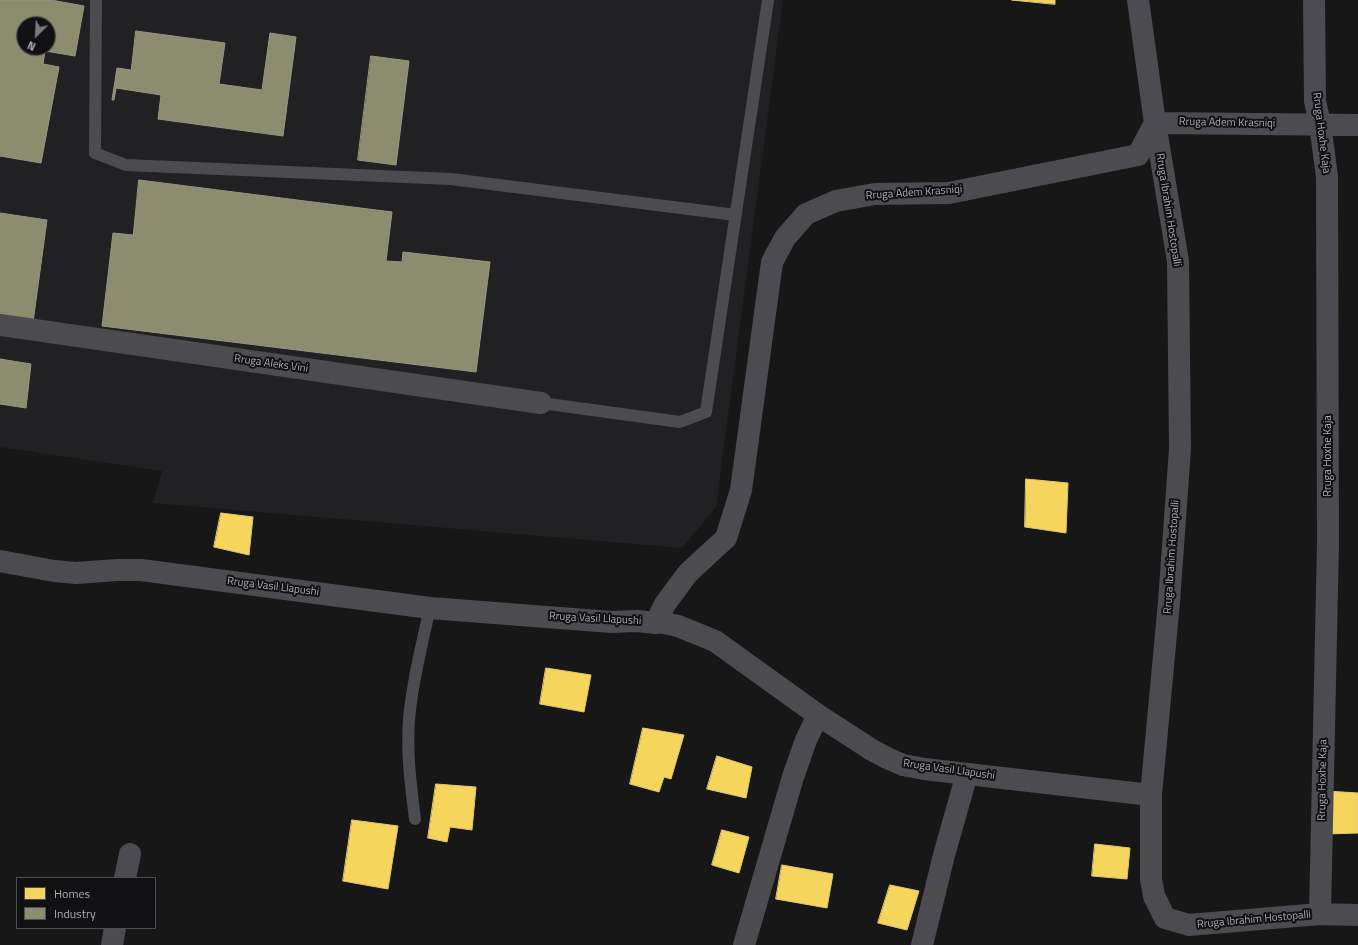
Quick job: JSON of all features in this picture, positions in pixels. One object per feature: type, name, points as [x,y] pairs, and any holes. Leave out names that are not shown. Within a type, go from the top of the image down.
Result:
[{"type":"street","name":"Rruga Ibrahim Hostopalli","points":[[1138,0],[1155,123],[1178,261],[1180,449],[1169,602],[1151,796],[1151,879],[1154,896],[1165,918],[1189,925],[1320,914],[1358,915]]},
{"type":"street","name":"Rruga Hoxhe Kaja","points":[[1314,0],[1315,101],[1320,124],[1327,177],[1328,543],[1320,914]]},
{"type":"street","name":"Rruga Adem Krasniqi","points":[[656,623],[665,604],[688,572],[726,538],[741,490],[772,262],[785,238],[806,214],[836,201],[875,194],[949,193],[1138,155],[1155,123],[1358,125]]},
{"type":"street","name":"Rruga Aleks Vini","points":[[0,325],[541,403]]},
{"type":"street","name":"Rruga Vasil Llapushi","points":[[0,561],[54,572],[76,574],[117,570],[141,570],[430,608],[611,622],[660,622],[678,626],[715,641],[818,715],[872,750],[898,763],[924,769],[1151,796]]},
{"type":"street","points":[[744,945],[793,777],[806,740],[818,715]]},
{"type":"street","points":[[922,945],[944,855],[967,774]]},
{"type":"street","points":[[125,877],[130,854]]},
{"type":"street","points":[[112,945],[115,929]]},
{"type":"lane","points":[[96,0],[95,153],[126,166],[451,179],[736,215]]},
{"type":"lane","points":[[541,403],[680,422],[706,412],[768,0]]},
{"type":"lane","points":[[415,819],[408,769],[410,703],[430,608]]},
{"type":"shaded area","points":[[0,0],[783,0],[716,507],[682,548],[153,503],[162,471],[0,447]]},
{"type":"building: Homes","points":[[1012,0],[1055,0],[1055,4]]},
{"type":"building: Homes","points":[[1026,479],[1068,483],[1066,533],[1025,527]]},
{"type":"building: Homes","points":[[221,513],[253,517],[249,555],[214,547]]},
{"type":"building: Homes","points":[[546,668],[591,675],[584,712],[540,704]]},
{"type":"building: Homes","points":[[643,728],[684,735],[671,779],[664,777],[659,792],[630,784]]},
{"type":"building: Homes","points":[[717,756],[752,767],[746,798],[707,789]]},
{"type":"building: Homes","points":[[436,784],[476,787],[472,830],[450,827],[447,842],[428,838]]},
{"type":"building: Homes","points":[[1326,791],[1358,793],[1358,833],[1327,834]]},
{"type":"building: Homes","points":[[352,820],[398,826],[388,889],[343,881]]},
{"type":"building: Homes","points":[[722,830],[749,837],[739,873],[712,865]]},
{"type":"building: Homes","points":[[1095,844],[1130,848],[1127,879],[1092,876]]},
{"type":"building: Homes","points":[[782,865],[833,874],[827,908],[776,899]]},
{"type":"building: Homes","points":[[890,885],[919,891],[907,930],[878,923]]},
{"type":"building: Industry","points":[[0,0],[51,0],[84,6],[75,56],[56,53],[56,16],[16,16],[16,56],[44,56],[43,64],[59,67],[41,163],[0,156]]},
{"type":"building: Industry","points":[[136,31],[225,43],[219,84],[262,90],[270,33],[296,37],[283,136],[158,119],[161,95],[116,88],[114,100],[112,100],[117,68],[131,70]]},
{"type":"building: Industry","points":[[371,56],[409,61],[396,165],[358,160]]},
{"type":"building: Industry","points":[[139,180],[392,212],[386,261],[402,262],[403,252],[490,262],[476,372],[102,326],[113,233],[133,235]]},
{"type":"building: Industry","points":[[0,213],[47,220],[33,322],[0,317]]},
{"type":"building: Industry","points":[[0,359],[31,364],[26,408],[0,404]]}]
